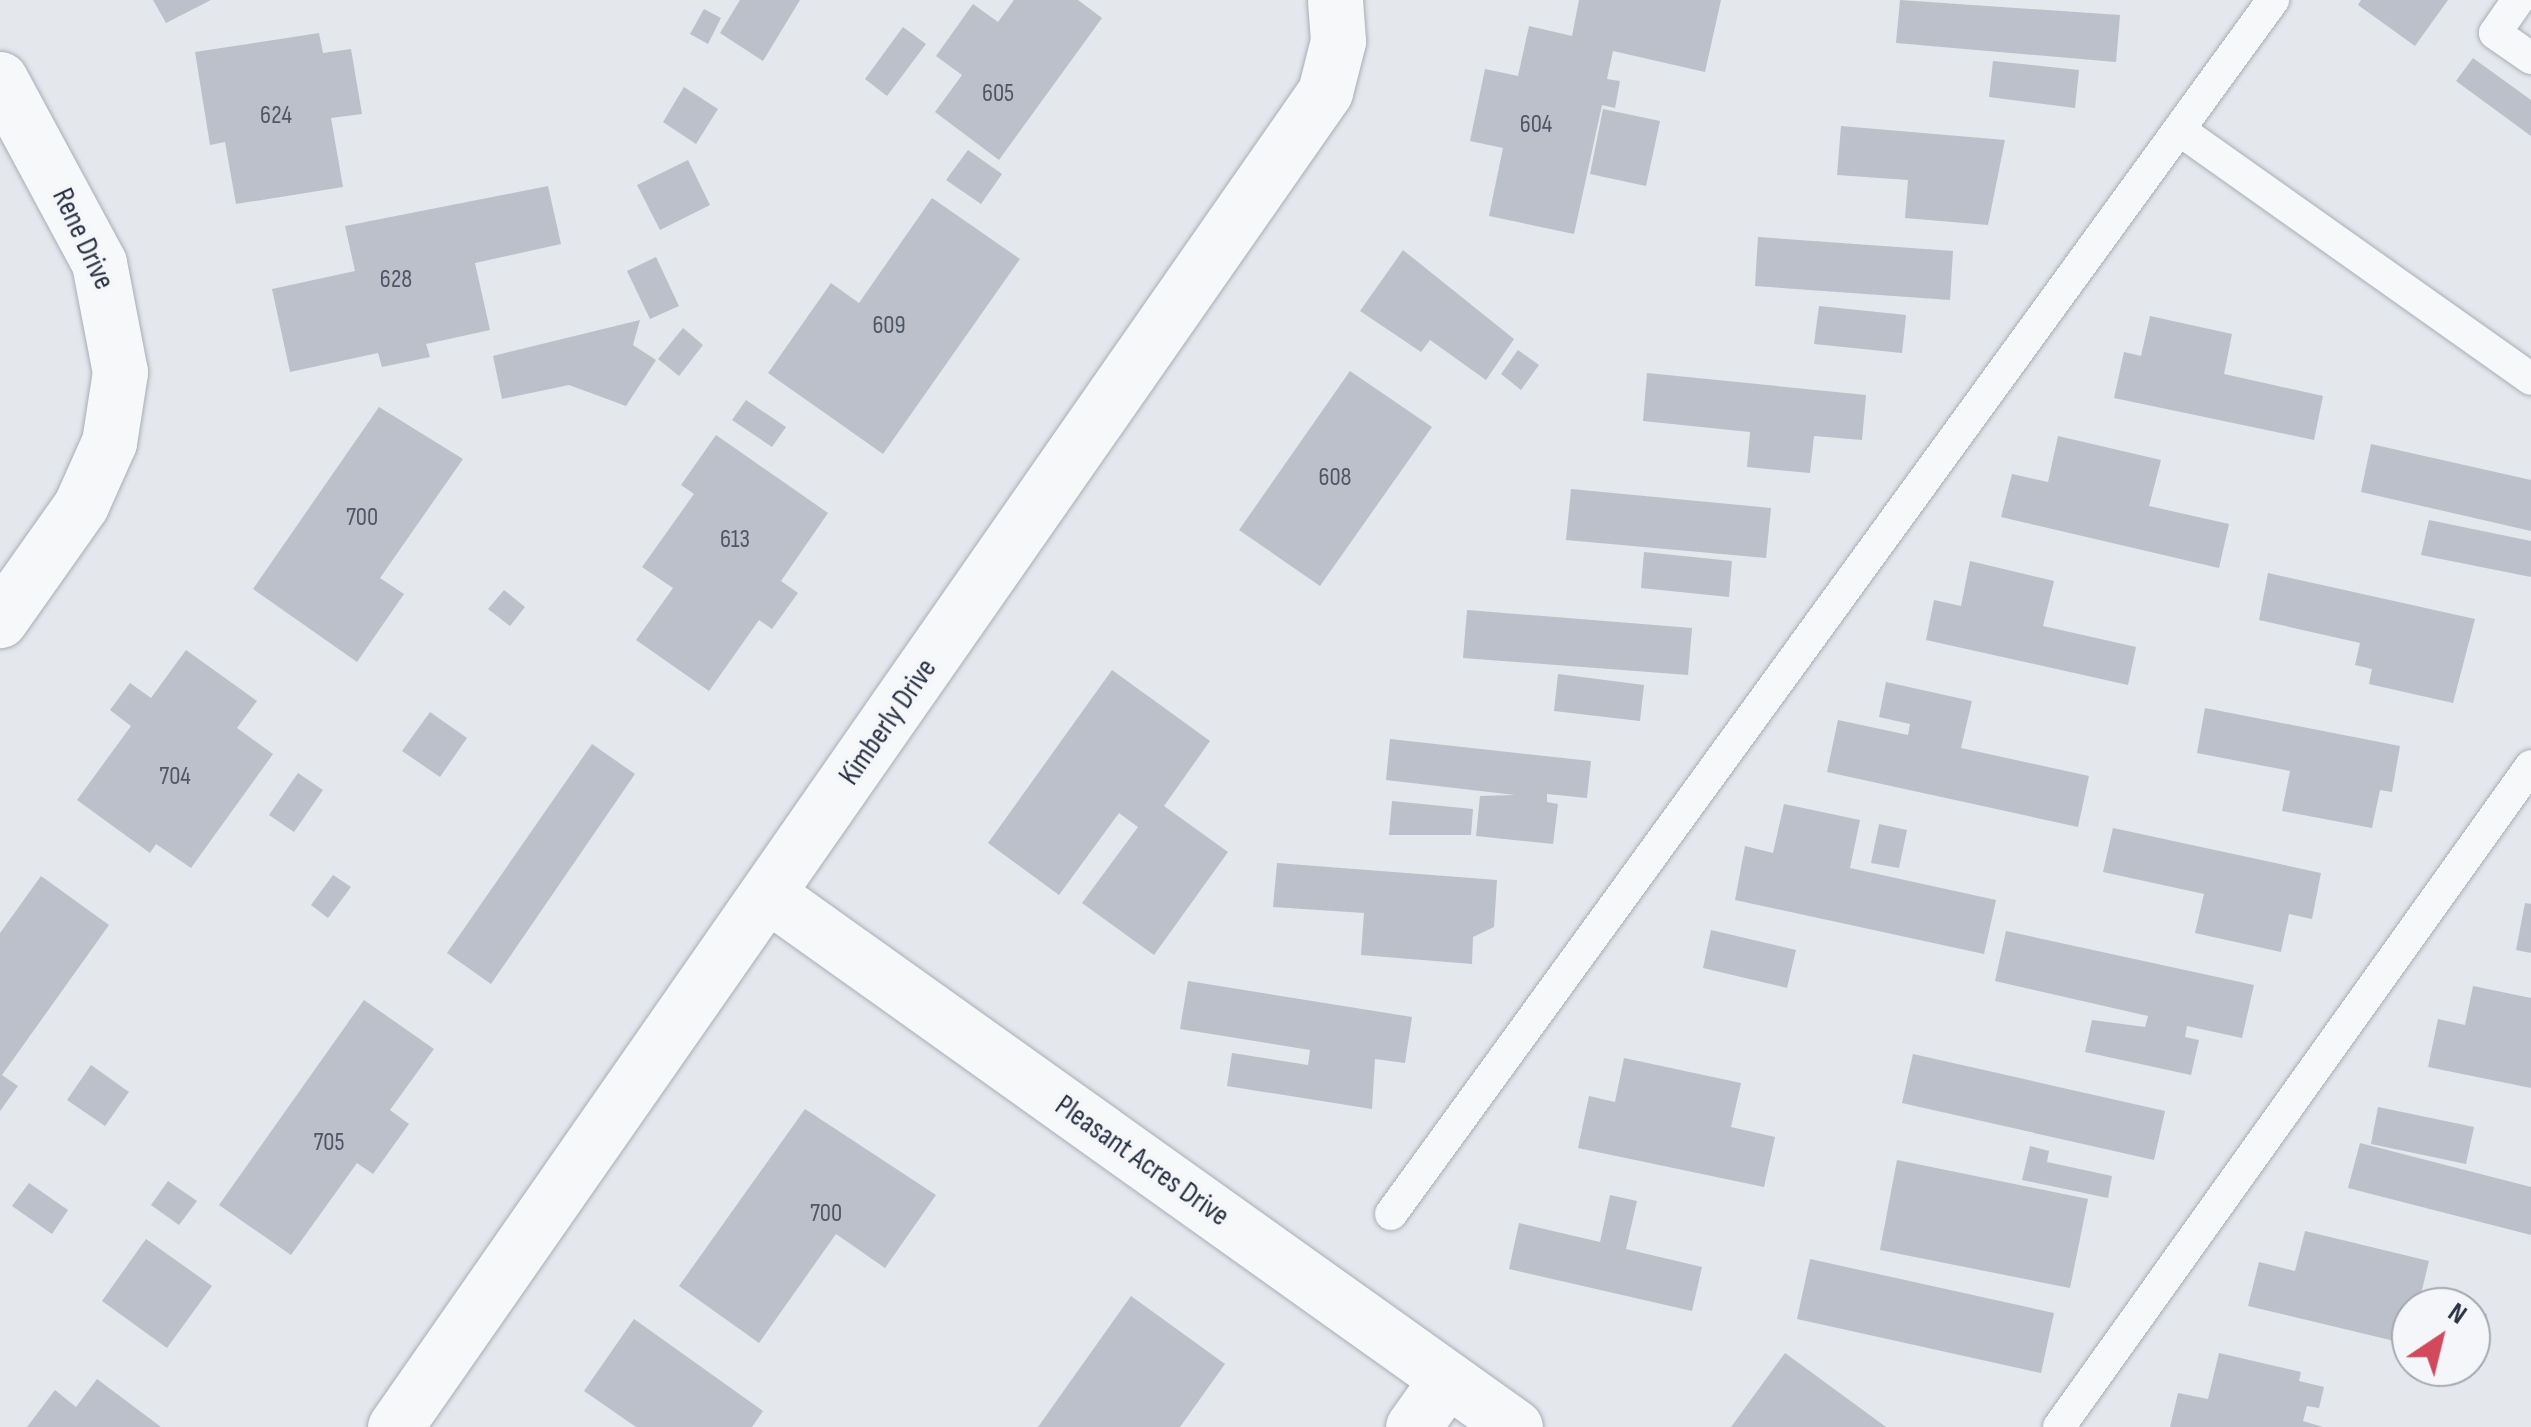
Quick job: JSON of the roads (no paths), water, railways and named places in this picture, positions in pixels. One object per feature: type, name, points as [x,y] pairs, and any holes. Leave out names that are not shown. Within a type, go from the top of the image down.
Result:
[{"type":"street","name":"Kimberly Drive","points":[[395,1427],[1325,92],[1338,41],[1335,0]]},
{"type":"street","name":"Rene Drive","points":[[0,79],[100,263],[120,372],[109,442],[81,506],[0,620]]},
{"type":"street","name":"Pleasant Acres Drive","points":[[769,895],[1515,1427]]},
{"type":"street","points":[[1413,1427],[1447,1379]]},
{"type":"lane","points":[[1391,1214],[2273,0]]},
{"type":"lane","points":[[2518,0],[2495,33],[2531,58]]},
{"type":"lane","points":[[2181,131],[2531,379]]},
{"type":"lane","points":[[2059,1427],[2531,766]]}]
